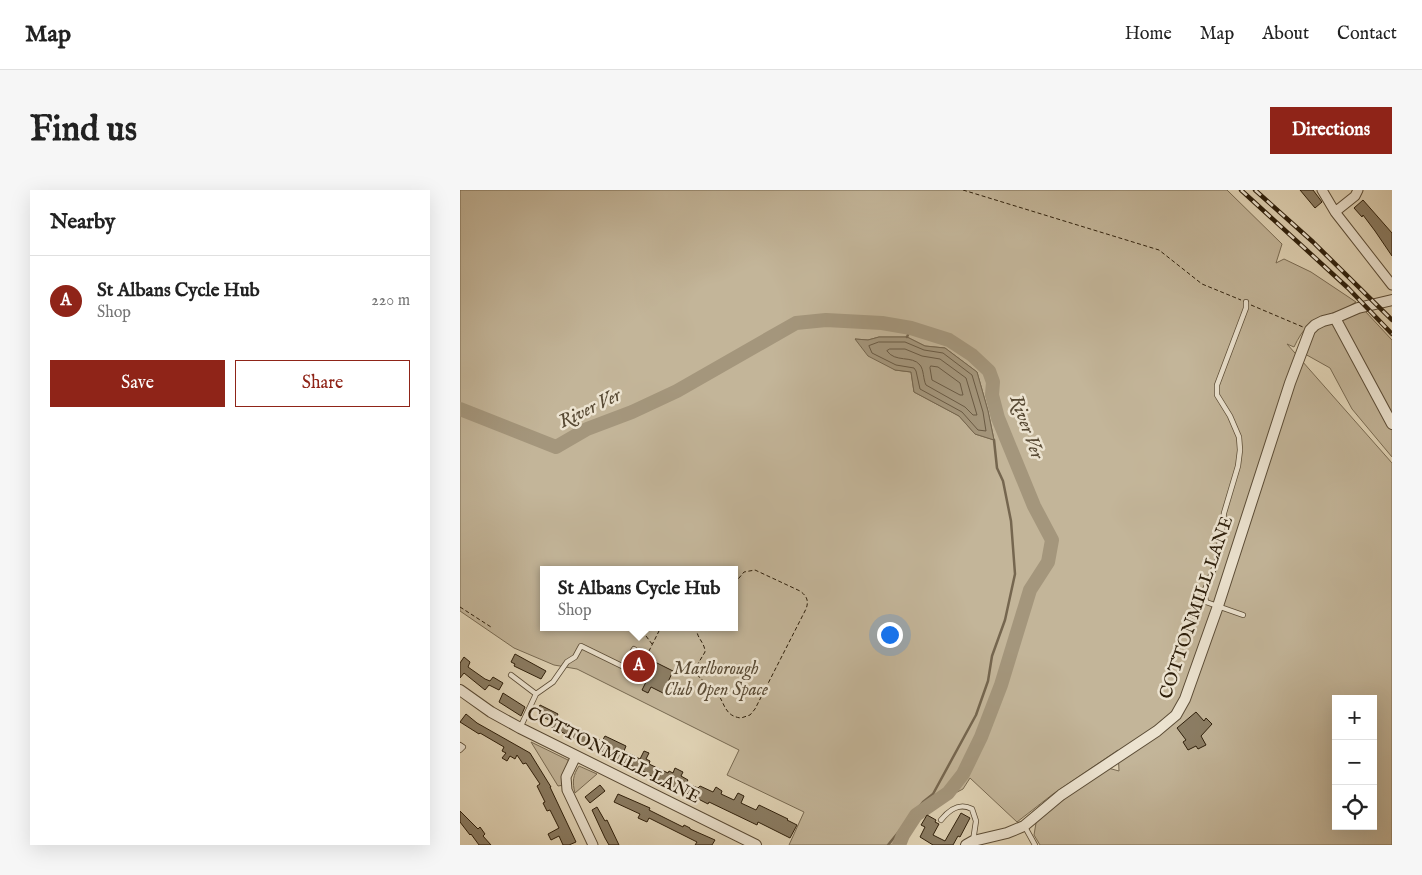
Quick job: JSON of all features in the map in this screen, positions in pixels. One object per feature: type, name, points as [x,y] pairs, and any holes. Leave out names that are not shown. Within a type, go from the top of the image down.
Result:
[{"type":"street","points":[[1322,190],[1335,212],[1392,285]]},
{"type":"street","points":[[1335,212],[1355,196],[1358,190]]},
{"type":"street","points":[[1310,330],[1322,321],[1336,318],[1358,308],[1392,300]]},
{"type":"street","points":[[1336,318],[1392,424]]},
{"type":"street","name":"COTTONMILL LANE","points":[[970,843],[1007,833],[1024,826],[1061,795],[1157,731],[1176,715],[1185,699],[1218,606],[1290,383],[1310,330]]},
{"type":"street","name":"COTTONMILL LANE","points":[[460,690],[491,712],[520,728],[756,845]]},
{"type":"street","points":[[576,756],[566,777],[567,790],[593,845]]},
{"type":"lane","points":[[1243,615],[1206,602],[1204,592],[1217,561],[1224,513],[1238,466],[1240,450],[1239,437],[1230,416],[1217,395],[1217,385],[1246,308],[1246,302]]},
{"type":"lane","points":[[520,728],[536,694],[553,682],[567,662],[575,657],[580,646],[624,667],[634,648]]},
{"type":"lane","points":[[512,676],[536,694]]},
{"type":"lane","points":[[460,745],[463,747],[460,750]]},
{"type":"lane","points":[[941,820],[946,813],[956,807],[966,806],[972,809],[976,821],[970,843]]},
{"type":"lane","points":[[1024,826],[1035,845]]},
{"type":"path","points":[[963,190],[1159,250],[1202,284],[1310,330]]},
{"type":"path","points":[[696,631],[703,643],[705,652],[696,668],[697,674],[716,692],[723,707],[729,714],[741,718],[750,715],[760,700],[808,602],[806,596],[800,591],[755,570],[744,572],[738,579]]},
{"type":"path","points":[[460,607],[491,627]]},
{"type":"path","points":[[634,648],[648,655],[659,631]]},
{"type":"path","points":[[646,636],[652,645]]},
{"type":"green space","name":"Marlborough Club Open Space","points":[[460,190],[1227,190],[1282,244],[1276,263],[1284,259],[1311,272],[1356,302],[1314,321],[1307,327],[1294,347],[1287,344],[1392,463],[1392,845],[1040,845],[1034,835],[1036,823],[1056,805],[1108,768],[1119,771],[1118,750],[1053,794],[1017,822],[970,778],[963,789],[936,803],[918,817],[901,845],[789,845],[804,812],[727,775],[739,750],[577,669],[554,665],[514,648],[460,611]],"holes":[[[907,337],[925,346],[945,348],[977,372],[994,440],[975,434],[959,416],[914,392],[911,372],[895,370],[855,339]]]},
{"type":"green space","points":[[1365,311],[1392,340],[1392,457],[1352,409],[1330,368],[1305,354],[1314,332],[1319,328]]},
{"type":"green space","points":[[531,742],[568,760],[569,764],[564,785],[558,786]]},
{"type":"green space","points":[[579,766],[597,774],[575,793],[575,772]]},
{"type":"water","points":[[879,337],[907,337],[925,346],[945,348],[977,372],[994,440],[975,434],[959,416],[914,392],[911,372],[895,370],[868,356],[855,339],[868,340]]},
{"type":"building","points":[[1300,190],[1313,190],[1322,202],[1315,208]]},
{"type":"building","points":[[1363,200],[1392,233],[1392,256],[1363,215],[1362,217],[1354,208]]},
{"type":"building","points":[[515,654],[546,671],[541,679],[514,666],[515,664],[511,662]]},
{"type":"building","points":[[639,654],[673,671],[663,693],[651,687],[648,693],[642,690],[648,678],[643,675],[644,673],[632,667]]},
{"type":"building","points":[[464,657],[470,662],[468,667],[485,679],[490,681],[493,677],[503,683],[499,690],[489,685],[485,690],[464,673],[460,678],[460,663]]},
{"type":"building","points":[[503,693],[525,707],[521,716],[499,702]]},
{"type":"building","points":[[540,705],[558,714],[554,722],[540,716],[542,713],[537,711]]},
{"type":"building","points":[[1196,712],[1204,721],[1206,718],[1212,724],[1201,736],[1206,745],[1198,749],[1196,746],[1188,750],[1183,742],[1186,740],[1177,728]]},
{"type":"building","points":[[466,714],[477,723],[530,753],[551,787],[576,842],[563,845],[559,836],[551,840],[548,834],[559,828],[550,810],[547,811],[537,786],[540,784],[526,763],[523,764],[517,755],[515,759],[510,756],[507,761],[502,758],[506,753],[502,751],[504,747],[460,722]]},
{"type":"building","points":[[556,718],[602,741],[605,736],[626,746],[624,751],[640,759],[644,751],[649,753],[646,759],[650,761],[649,764],[668,773],[669,771],[673,773],[675,768],[683,772],[681,776],[688,780],[686,783],[698,788],[700,786],[713,792],[716,787],[722,791],[721,794],[734,800],[738,793],[744,796],[741,803],[756,810],[759,805],[797,825],[790,838],[758,822],[757,825],[709,802],[708,804],[551,727]]},
{"type":"building","points":[[600,785],[605,791],[590,803],[585,797]]},
{"type":"building","points":[[618,794],[650,808],[649,810],[683,827],[684,825],[715,840],[712,845],[695,845],[697,842],[649,818],[647,822],[638,818],[640,814],[614,802]]},
{"type":"building","points":[[597,807],[605,821],[607,820],[619,845],[609,845],[592,810]]},
{"type":"building","points":[[460,811],[478,829],[480,827],[485,834],[483,836],[491,845],[479,845],[460,822]]},
{"type":"building","points":[[961,813],[970,818],[960,837],[958,836],[953,845],[933,845],[920,837],[925,827],[921,825],[927,815],[939,824],[933,835],[945,841]]},
{"type":"waterway","name":"River Ver","points":[[460,409],[556,447],[587,429],[632,412],[677,391],[796,323],[826,320],[882,323],[911,328],[949,340],[972,355],[989,371],[993,382],[992,395],[998,418],[1034,506],[1052,540],[1048,562],[1030,590],[1001,685],[981,737],[963,774],[948,793],[916,815],[899,845]]},
{"type":"waterway","points":[[907,337],[911,328]]},
{"type":"waterway","points":[[888,845],[923,802],[933,794],[976,715],[988,681],[992,656],[1005,620],[1015,574],[1011,521],[1003,481],[997,468],[994,440]]},
{"type":"railway","points":[[1241,190],[1348,288],[1392,334]]},
{"type":"railway","points":[[1255,190],[1313,242],[1392,320]]},
{"type":"place","name":"St Albans Cycle Hub","points":[[639,666]]}]
